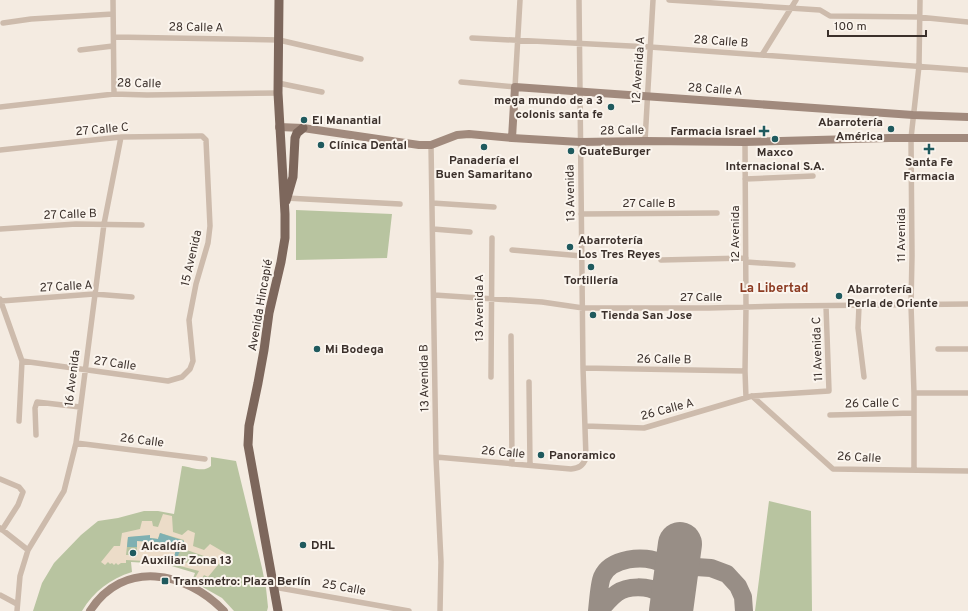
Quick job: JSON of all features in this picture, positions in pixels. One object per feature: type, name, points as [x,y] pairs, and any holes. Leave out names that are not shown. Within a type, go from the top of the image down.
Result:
[{"type":"main road","name":"Avenida Hincapié","points":[[278,611],[275,602],[274,587],[248,445],[248,426],[264,350],[269,313],[281,262],[284,238],[285,212],[278,93],[279,0]]},
{"type":"main road","name":"28 Calle A","points":[[515,87],[913,115],[968,117]]},
{"type":"main road","points":[[512,138],[515,87]]},
{"type":"main road","name":"28 Calle","points":[[279,126],[303,128],[419,145],[431,145],[461,134],[580,142],[745,142],[968,138]]},
{"type":"main road","points":[[285,212],[286,198],[293,177],[295,138],[297,133],[303,128]]},
{"type":"main road","points":[[90,611],[99,598],[115,584],[132,578],[144,576],[165,578],[188,585],[206,595],[224,611]]},
{"type":"main road","points":[[272,611],[275,602]]},
{"type":"street","points":[[113,0],[114,94]]},
{"type":"street","points":[[515,87],[520,0]]},
{"type":"street","name":"13 Avenida","points":[[579,0],[583,368],[586,458]]},
{"type":"street","name":"12 Avenida A","points":[[645,141],[654,0]]},
{"type":"street","points":[[670,0],[791,7],[820,10],[830,16],[918,17],[968,22]]},
{"type":"street","points":[[762,55],[796,0]]},
{"type":"street","name":"11 Avenida","points":[[914,470],[914,393],[911,305],[911,138],[919,66],[918,17],[920,0]]},
{"type":"street","points":[[3,23],[31,19],[113,14]]},
{"type":"street","name":"28 Calle A","points":[[114,37],[279,40],[361,58]]},
{"type":"street","name":"28 Calle B","points":[[472,38],[650,47],[968,70]]},
{"type":"street","points":[[80,50],[113,46]]},
{"type":"street","name":"28 Calle A","points":[[461,82],[515,87]]},
{"type":"street","points":[[278,83],[322,92]]},
{"type":"street","name":"28 Calle","points":[[0,107],[114,94],[147,95],[278,93]]},
{"type":"street","name":"27 Calle C","points":[[0,150],[121,137],[202,136],[206,140]]},
{"type":"street","name":"16 Avenida","points":[[17,611],[20,576],[28,550],[64,491],[76,443],[84,369],[104,224],[121,137]]},
{"type":"street","name":"15 Avenida","points":[[182,377],[190,369],[193,361],[189,320],[196,284],[208,243],[210,226],[206,140]]},
{"type":"street","name":"12 Avenida","points":[[745,142],[746,398]]},
{"type":"street","name":"13 Avenida B","points":[[431,145],[436,457],[441,562],[440,611]]},
{"type":"street","points":[[745,179],[813,176]]},
{"type":"street","points":[[286,198],[400,204]]},
{"type":"street","points":[[432,203],[494,207]]},
{"type":"street","name":"27 Calle B","points":[[581,214],[717,214]]},
{"type":"street","name":"27 Calle B","points":[[0,229],[104,224],[142,225]]},
{"type":"street","points":[[433,229],[470,232]]},
{"type":"street","name":"13 Avenida A","points":[[491,377],[492,238]]},
{"type":"street","points":[[512,250],[582,256]]},
{"type":"street","points":[[661,260],[746,260],[793,265]]},
{"type":"street","name":"27 Calle A","points":[[0,300],[94,294],[132,297]]},
{"type":"street","name":"27 Calle","points":[[434,295],[542,302],[583,308],[746,308],[968,304]]},
{"type":"street","points":[[0,300],[22,361],[19,421]]},
{"type":"street","name":"11 Avenida C","points":[[826,306],[829,391]]},
{"type":"street","points":[[859,306],[858,328],[864,377]]},
{"type":"street","points":[[511,336],[512,464]]},
{"type":"street","points":[[938,349],[968,349]]},
{"type":"street","name":"27 Calle","points":[[22,361],[168,381],[182,377]]},
{"type":"street","name":"26 Calle B","points":[[583,368],[745,371]]},
{"type":"street","points":[[529,382],[530,465]]},
{"type":"street","name":"26 Calle A","points":[[585,426],[644,428],[752,396],[829,391]]},
{"type":"street","points":[[914,393],[968,393]]},
{"type":"street","name":"26 Calle","points":[[752,396],[833,468],[968,471]]},
{"type":"street","points":[[36,435],[34,408],[37,402],[80,407]]},
{"type":"street","name":"26 Calle C","points":[[830,415],[914,413]]},
{"type":"street","name":"26 Calle","points":[[76,443],[205,460]]},
{"type":"street","name":"26 Calle","points":[[436,457],[575,468],[582,465],[586,458]]},
{"type":"street","points":[[0,479],[19,487],[23,492],[18,504],[1,529],[28,550]]},
{"type":"street","name":"25 Calle","points":[[274,587],[409,611]]},
{"type":"street","points":[[0,595],[17,604]]},
{"type":"green space","points":[[296,210],[392,214],[387,258],[296,260]]},
{"type":"green space","points":[[211,457],[236,461],[262,568],[266,588],[267,611],[234,611],[222,598],[192,581],[195,573],[165,564],[131,562],[132,572],[117,578],[103,587],[92,597],[82,611],[33,611],[42,583],[54,563],[81,535],[98,521],[118,518],[144,511],[158,511],[174,514],[182,466],[205,469],[211,466]]},
{"type":"green space","points":[[769,501],[811,511],[812,611],[755,611]]},
{"type":"shaded area","points":[[163,514],[172,516],[173,532],[182,535],[188,530],[195,533],[193,546],[204,550],[210,544],[227,554],[208,577],[204,575],[199,583],[194,580],[199,571],[165,562],[126,560],[126,563],[121,563],[118,565],[116,563],[114,565],[112,563],[110,564],[108,562],[105,565],[101,562],[114,546],[120,546],[122,533],[140,529],[142,521],[152,521],[153,526],[158,527]],"holes":[[[160,533],[184,540],[181,548],[204,556],[198,566],[174,559],[177,546],[165,543],[137,541],[137,555],[126,555],[128,537],[150,536],[150,538],[158,539]]]},
{"type":"water","points":[[160,533],[184,541],[177,558],[174,557],[177,546],[159,542],[137,541],[137,547],[127,547],[128,537],[150,535],[150,538],[158,539]]},
{"type":"taxiway","points":[[597,611],[601,580],[606,571],[620,562],[637,558],[654,560],[661,563],[668,568],[676,578],[685,570],[696,567],[711,568],[727,574],[738,586],[743,597],[744,611]]},
{"type":"taxiway","points":[[599,611],[617,593],[626,589],[638,587],[654,590],[659,593],[665,599],[671,611]]},
{"type":"runway","points":[[671,611],[680,544]]},
{"type":"place","name":"mega mundo de a 3 colonis santa fe","points":[[611,107]]},
{"type":"place","name":"El Manantial","points":[[304,120]]},
{"type":"place","name":"Abarrotería América","points":[[891,129]]},
{"type":"place","name":"Farmacia Israel","points":[[764,131]]},
{"type":"place","name":"Maxco Internacional S.A.","points":[[775,139]]},
{"type":"place","name":"Clínica Dental","points":[[321,145]]},
{"type":"place","name":"Panadería el Buen Samaritano","points":[[484,147]]},
{"type":"place","name":"Santa Fe Farmacia","points":[[929,149]]},
{"type":"place","name":"GuateBurger","points":[[571,151]]},
{"type":"place","name":"Abarrotería Los Tres Reyes","points":[[570,247]]},
{"type":"place","name":"Tortillería","points":[[591,267]]},
{"type":"place","name":"Abarrotería Perla de Oriente","points":[[839,296]]},
{"type":"place","name":"Tienda San Jose","points":[[593,315]]},
{"type":"place","name":"Mi Bodega","points":[[317,349]]},
{"type":"place","name":"Panoramico","points":[[541,455]]},
{"type":"place","name":"DHL","points":[[303,545]]},
{"type":"place","name":"Alcaldía Auxiliar Zona 13","points":[[133,553]]},
{"type":"place","name":"Transmetro: Plaza Berlín","points":[[165,581]]},
{"type":"district","name":"La Libertad","points":[[774,287]]}]
